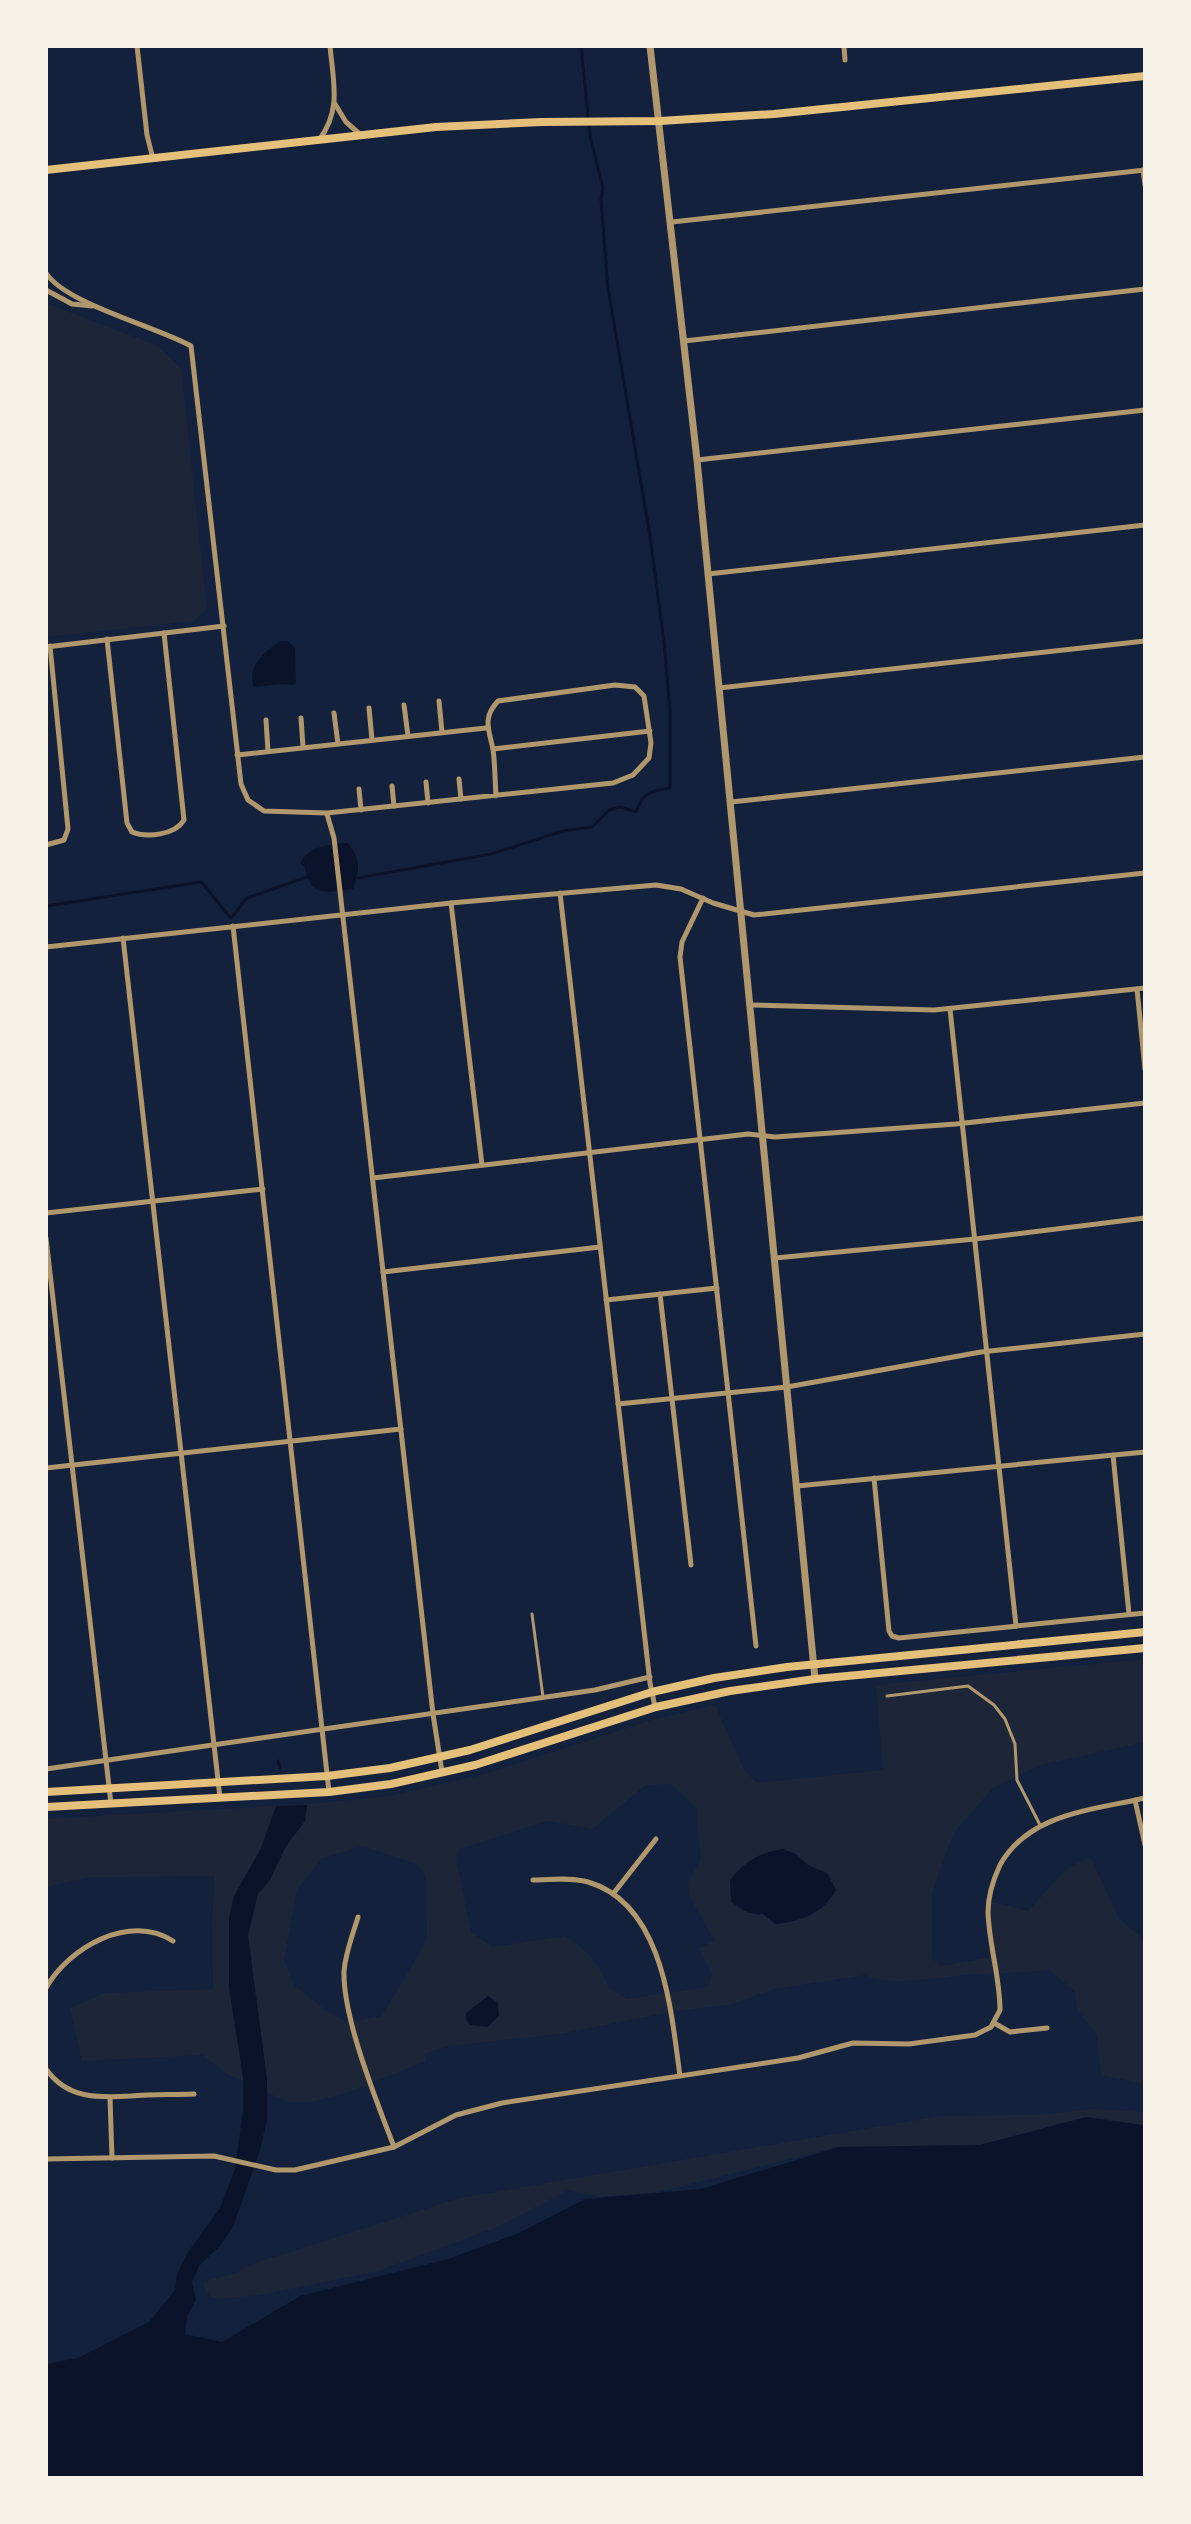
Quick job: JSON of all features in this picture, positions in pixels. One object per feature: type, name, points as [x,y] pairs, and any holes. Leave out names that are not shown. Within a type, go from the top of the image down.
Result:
[{"type":"main road","points":[[46,170],[483,124],[660,121],[864,107],[1145,76]]},
{"type":"main road","points":[[46,1792],[327,1776],[390,1768],[439,1758],[652,1692],[736,1674],[1145,1632]]},
{"type":"main road","points":[[980,1648],[981,1663]]},
{"type":"main road","points":[[46,1807],[329,1792],[391,1784],[442,1773],[656,1707],[730,1691],[815,1679],[1145,1648]]},
{"type":"street","points":[[137,46],[147,135],[153,160]]},
{"type":"street","points":[[318,141],[330,125],[335,103],[330,46]]},
{"type":"street","points":[[650,46],[697,460],[815,1679]]},
{"type":"street","points":[[844,46],[845,60]]},
{"type":"street","points":[[335,103],[346,122],[362,136]]},
{"type":"street","points":[[672,222],[1144,170],[1145,185]]},
{"type":"street","points":[[46,273],[57,286],[93,306],[171,335],[191,346],[237,755],[244,794],[254,807],[274,813],[327,813],[496,796],[626,779],[639,771],[651,751],[644,696],[635,687],[626,685],[503,699],[489,712],[486,728],[493,749],[496,796]]},
{"type":"street","points":[[684,341],[1145,289]]},
{"type":"street","points":[[46,290],[72,304],[93,306]]},
{"type":"street","points":[[697,460],[1145,410]]},
{"type":"street","points":[[708,574],[1145,525]]},
{"type":"street","points":[[46,845],[64,840],[68,829],[48,646],[224,626]]},
{"type":"street","points":[[107,639],[127,823],[132,832],[143,835],[171,831],[184,820],[164,633]]},
{"type":"street","points":[[718,688],[1145,641]]},
{"type":"street","points":[[439,701],[442,732]]},
{"type":"street","points":[[404,705],[408,736]]},
{"type":"street","points":[[369,708],[372,740]]},
{"type":"street","points":[[334,713],[338,744]]},
{"type":"street","points":[[301,718],[303,747]]},
{"type":"street","points":[[266,720],[268,751]]},
{"type":"street","points":[[237,755],[486,728]]},
{"type":"street","points":[[493,749],[650,731]]},
{"type":"street","points":[[731,802],[1145,757]]},
{"type":"street","points":[[459,779],[461,799]]},
{"type":"street","points":[[426,782],[428,803]]},
{"type":"street","points":[[392,786],[394,806]]},
{"type":"street","points":[[359,789],[361,810]]},
{"type":"street","points":[[327,813],[335,842],[341,891],[442,1773]]},
{"type":"street","points":[[46,947],[451,903],[656,885],[681,889],[754,915],[1145,873]]},
{"type":"street","points":[[560,893],[650,1677],[656,1707]]},
{"type":"street","points":[[703,898],[680,952],[756,1646]]},
{"type":"street","points":[[451,903],[482,1165]]},
{"type":"street","points":[[233,926],[329,1792]]},
{"type":"street","points":[[123,938],[220,1798]]},
{"type":"street","points":[[751,1005],[950,1009],[1145,988]]},
{"type":"street","points":[[1137,989],[1145,1069]]},
{"type":"street","points":[[950,1009],[1016,1626]]},
{"type":"street","points":[[373,1178],[748,1134],[775,1137],[963,1123],[1145,1103]]},
{"type":"street","points":[[46,1213],[263,1189]]},
{"type":"street","points":[[775,1258],[975,1239],[1145,1218]]},
{"type":"street","points":[[46,1238],[111,1804]]},
{"type":"street","points":[[383,1272],[600,1247]]},
{"type":"street","points":[[606,1300],[717,1288]]},
{"type":"street","points":[[660,1294],[691,1565]]},
{"type":"street","points":[[618,1404],[787,1387],[988,1352],[1145,1334]]},
{"type":"street","points":[[46,1468],[401,1429]]},
{"type":"street","points":[[797,1486],[1145,1452]]},
{"type":"street","points":[[1113,1455],[1129,1614]]},
{"type":"street","points":[[874,1478],[889,1631],[892,1636],[899,1638],[1145,1613]]},
{"type":"street","points":[[46,1769],[595,1690],[650,1677]]},
{"type":"street","points":[[46,2159],[208,2156],[261,2167],[295,2170],[394,2147],[448,2118],[484,2106],[798,2058],[853,2043],[909,2044],[975,2035],[986,2031],[994,2023],[1000,2005],[988,1913],[991,1890],[999,1868],[1012,1848],[1040,1825],[1063,1816],[1145,1798]]},
{"type":"street","points":[[1135,1800],[1145,1845]]},
{"type":"street","points":[[613,1894],[656,1839]]},
{"type":"street","points":[[533,1880],[581,1881],[613,1894],[637,1918],[655,1951],[670,2011],[680,2076]]},
{"type":"street","points":[[358,1917],[346,1959],[345,1985],[373,2091],[394,2147]]},
{"type":"street","points":[[46,1988],[67,1962],[94,1943],[112,1935],[131,1930],[155,1931],[173,1941]]},
{"type":"street","points":[[994,2023],[1010,2032],[1047,2028]]},
{"type":"street","points":[[46,2069],[48,2079],[78,2094],[110,2098],[194,2094]]},
{"type":"street","points":[[110,2098],[112,2158]]},
{"type":"lane","points":[[532,1614],[543,1697]]},
{"type":"lane","points":[[887,1696],[968,1686],[974,1688],[1005,1719],[1016,1748],[1017,1780],[1040,1825]]},
{"type":"shaded area","points":[[46,303],[158,346],[181,369],[207,609],[194,621],[46,637]]},
{"type":"shaded area","points":[[280,641],[288,641],[295,648],[296,683],[254,687],[254,667]]},
{"type":"shaded area","points":[[348,843],[358,865],[353,889],[329,892],[316,889],[300,863],[304,857],[327,845]]},
{"type":"shaded area","points":[[1145,1659],[1145,1742],[1040,1765],[993,1788],[956,1830],[932,1893],[932,1958],[941,1966],[993,1957],[988,1901],[1028,1911],[1065,1870],[1087,1858],[1092,1860],[1119,1919],[1145,1940],[1145,2084],[1101,2075],[1097,2035],[1077,2010],[1075,1991],[1049,1970],[901,1981],[865,1975],[774,1989],[729,2005],[675,2011],[559,2034],[448,2046],[424,2054],[426,2061],[349,2092],[311,2102],[288,2102],[227,2074],[202,2055],[82,2061],[70,2008],[105,1993],[213,1989],[215,1876],[90,1877],[46,1887],[46,1819],[311,1804],[390,1796],[485,1774],[652,1720],[715,1705],[744,1770],[757,1783],[883,1770],[876,1685]],"holes":[[[671,1784],[696,1808],[701,1859],[688,1882],[689,1895],[714,1940],[699,1949],[712,1973],[708,1987],[627,1999],[609,1989],[592,1958],[565,1936],[493,1947],[471,1932],[456,1859],[459,1849],[548,1821],[592,1829],[646,1785]],[[363,1846],[417,1864],[426,1876],[427,1940],[382,2016],[348,2022],[328,2012],[295,1986],[284,1960],[297,1890],[322,1858]]]},
{"type":"shaded area","points":[[307,1805],[305,1821],[285,1848],[270,1880],[258,1894],[248,1935],[267,2079],[267,2120],[260,2150],[233,2227],[220,2246],[199,2266],[192,2282],[196,2300],[187,2316],[185,2334],[222,2342],[300,2296],[448,2259],[519,2233],[585,2199],[701,2189],[839,2147],[980,2145],[1086,2117],[1143,2125],[1145,2478],[46,2478],[46,2364],[78,2358],[149,2322],[175,2290],[177,2274],[188,2252],[220,2208],[235,2169],[243,2111],[243,2077],[229,1988],[229,1918],[234,1896],[261,1848],[276,1806]]},
{"type":"shaded area","points":[[783,1849],[827,1873],[836,1890],[825,1905],[810,1915],[775,1924],[763,1914],[753,1914],[731,1901],[730,1880],[753,1859]]},
{"type":"shaded area","points":[[488,1996],[498,2003],[499,2016],[487,2027],[470,2025],[466,2013]]},
{"type":"shaded area","points":[[1094,2109],[1145,2112],[1145,2127],[1086,2117],[980,2145],[839,2147],[658,2192],[600,2197],[569,2190],[497,2227],[378,2271],[259,2295],[220,2299],[210,2296],[203,2285],[205,2281],[236,2273],[249,2265],[460,2198],[940,2116],[1037,2115]]},
{"type":"waterway","points":[[358,878],[491,854],[563,831],[592,827],[609,810],[620,807],[636,812],[648,794],[670,788],[670,712],[664,642],[650,536],[608,288],[601,199],[603,188],[590,136],[581,46]]},
{"type":"waterway","points":[[46,906],[201,882],[231,918],[247,898],[307,877]]},
{"type":"waterway","points":[[278,1761],[280,1768]]}]
